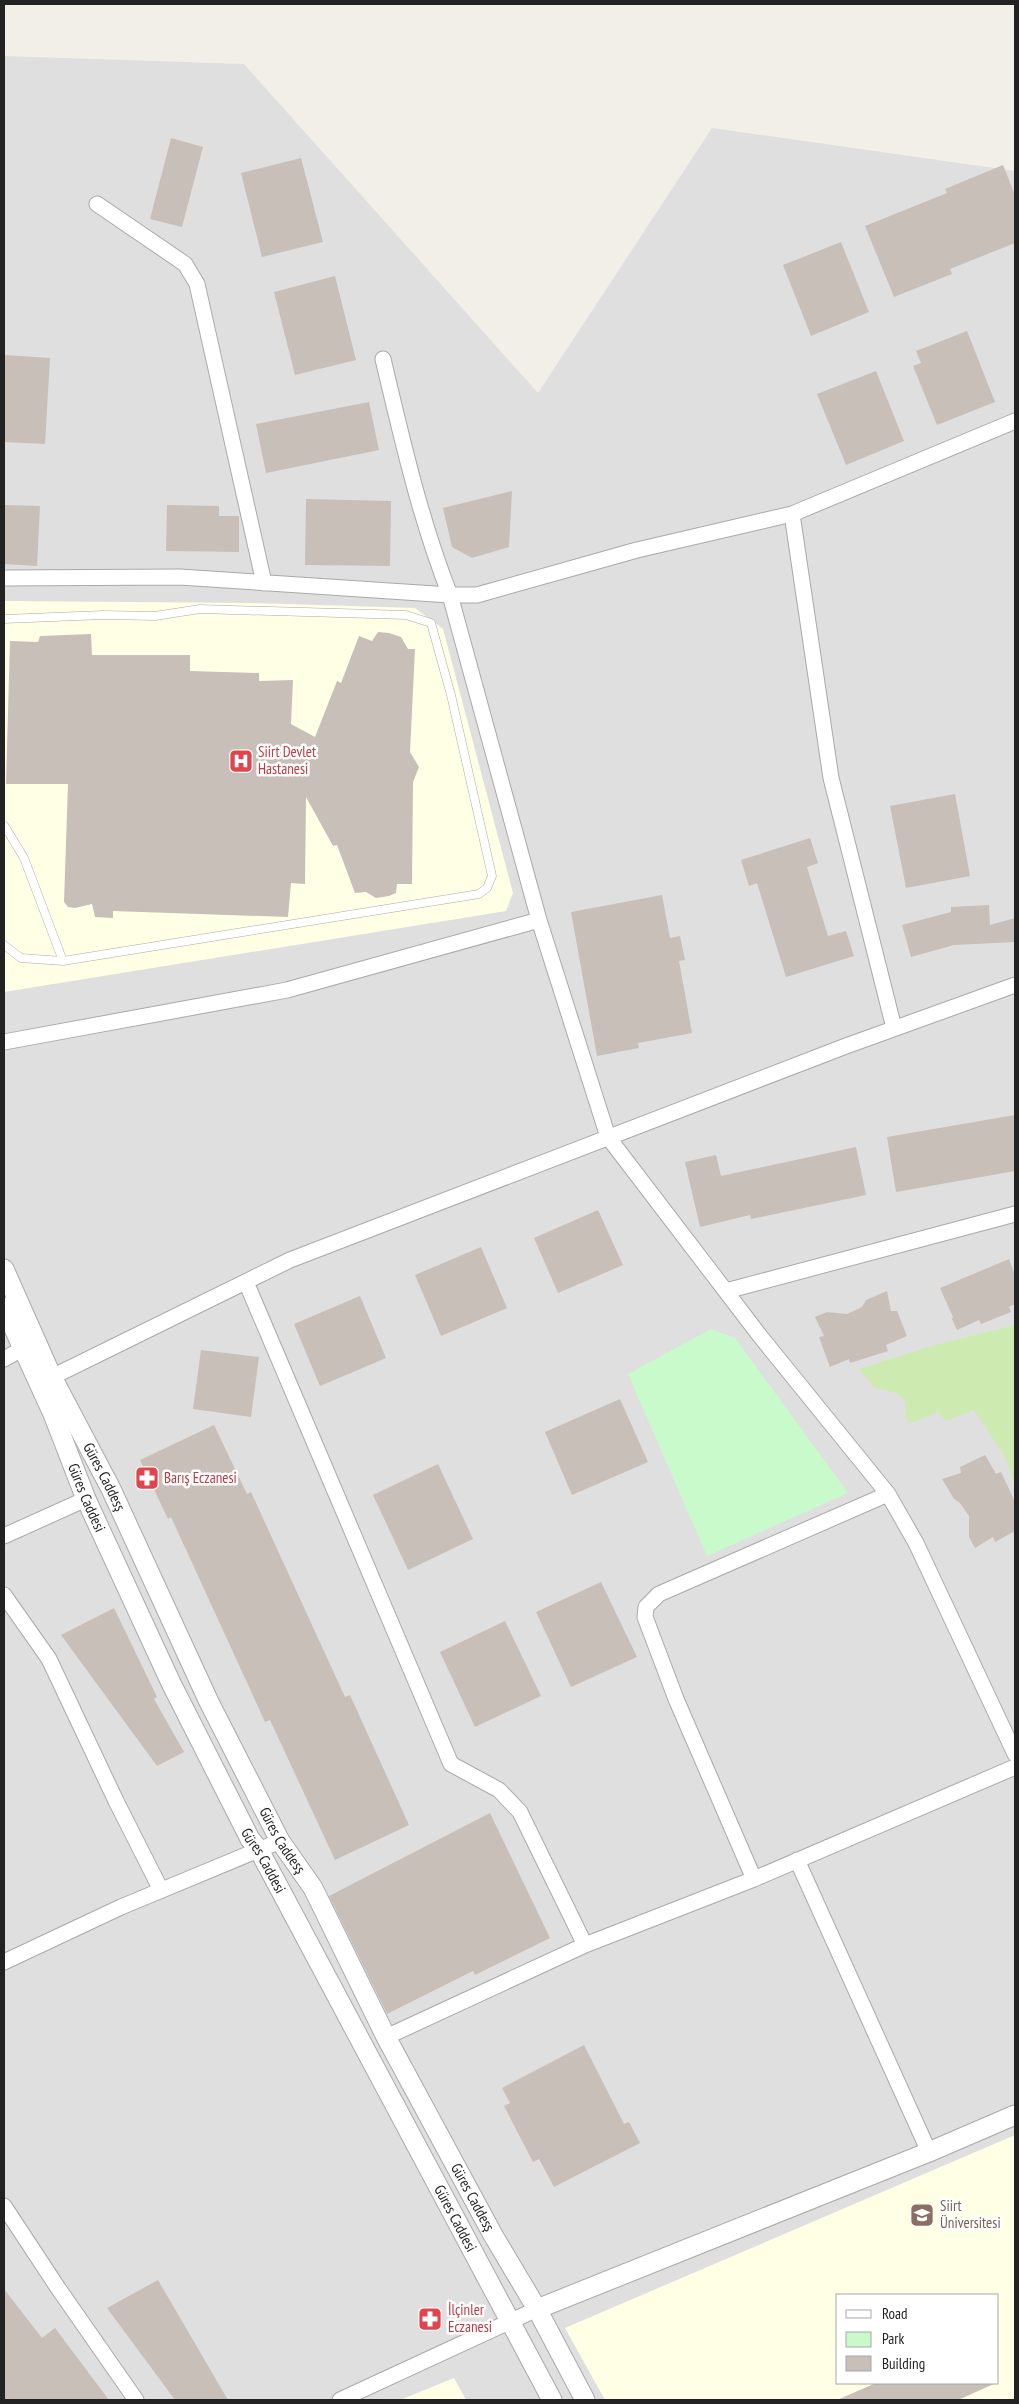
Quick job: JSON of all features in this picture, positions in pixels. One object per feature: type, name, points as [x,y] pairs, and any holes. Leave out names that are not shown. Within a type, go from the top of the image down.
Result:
[{"type":"street","points":[[97,204],[164,247],[185,264],[197,284],[264,583]]},
{"type":"street","points":[[383,359],[409,468],[436,558],[450,595],[539,920],[608,1137],[726,1291],[888,1494],[916,1543],[1015,1754]]},
{"type":"street","points":[[4,578],[180,577],[450,595],[477,595],[637,550],[792,514],[1015,421]]},
{"type":"street","points":[[792,514],[831,778],[894,1028]]},
{"type":"street","points":[[4,1042],[287,990],[539,920]]},
{"type":"street","points":[[52,1377],[290,1260],[894,1028],[1015,985]]},
{"type":"street","points":[[726,1291],[1015,1214]]},
{"type":"street","name":"Güres Caddesş","points":[[4,1269],[29,1345],[52,1377],[112,1489],[210,1702],[280,1841],[313,1888],[386,2037],[493,2235],[537,2309],[585,2400]]},
{"type":"street","points":[[246,1282],[451,1764],[499,1790],[520,1812],[585,1945]]},
{"type":"street","name":"Güres Caddesi","points":[[4,1307],[29,1345],[86,1499],[171,1682],[250,1840],[259,1850],[552,2400]]},
{"type":"street","points":[[4,1359],[29,1345]]},
{"type":"street","points":[[754,1879],[676,1699],[645,1617],[646,1607],[659,1594],[888,1494]]},
{"type":"street","points":[[4,1536],[86,1499]]},
{"type":"street","points":[[4,1595],[49,1659],[116,1801],[161,1890]]},
{"type":"street","points":[[386,2037],[585,1945],[754,1879],[1015,1767]]},
{"type":"street","points":[[4,1961],[161,1890],[280,1841]]},
{"type":"street","points":[[797,1860],[929,2152]]},
{"type":"street","points":[[343,2400],[537,2309],[1015,2116]]},
{"type":"street","points":[[4,2206],[136,2400]]},
{"type":"lane","points":[[4,619],[103,615],[155,616],[200,609],[406,615],[430,623],[451,695],[492,876],[487,888],[479,894],[63,961],[21,958],[4,945]]},
{"type":"lane","points":[[4,825],[24,858],[63,961]]},
{"type":"shaded area","points":[[4,56],[244,64],[538,393],[712,128],[1015,171],[1015,2400],[4,2400]]},
{"type":"shaded area","name":"Siirt Devlet Hastanesi","points":[[4,601],[251,603],[415,608],[443,629],[513,893],[506,911],[4,992]]},
{"type":"shaded area","name":"Siirt Üniversitesi","points":[[1015,2135],[1015,2400],[605,2400],[565,2328]]},
{"type":"shaded area","points":[[454,2378],[466,2400],[400,2400]]},
{"type":"green space","points":[[1015,1325],[1015,1485],[1006,1458],[974,1410],[946,1421],[938,1412],[909,1424],[905,1413],[906,1403],[899,1394],[875,1388],[859,1369],[935,1345]]},
{"type":"green space","points":[[711,1329],[735,1338],[848,1493],[707,1556],[628,1374]]},
{"type":"building","points":[[171,138],[203,147],[182,227],[150,219]]},
{"type":"building","points":[[301,158],[323,242],[262,257],[241,173]]},
{"type":"building","points":[[1003,165],[1015,195],[1015,243],[950,269],[952,274],[894,297],[865,226],[947,193],[945,189]]},
{"type":"building","points":[[841,242],[869,312],[811,336],[783,265]]},
{"type":"building","points":[[335,276],[356,360],[295,375],[274,292]]},
{"type":"building","points":[[967,331],[995,402],[937,425],[913,366],[921,363],[916,351]]},
{"type":"building","points":[[4,355],[50,358],[45,444],[4,442]]},
{"type":"building","points":[[876,371],[904,441],[846,465],[817,394]]},
{"type":"building","points":[[369,402],[379,450],[266,473],[256,424]]},
{"type":"building","points":[[512,491],[509,547],[472,558],[452,547],[443,508]]},
{"type":"building","points":[[306,499],[391,501],[390,566],[305,565]]},
{"type":"building","points":[[4,505],[40,506],[37,566],[4,564]]},
{"type":"building","points":[[167,505],[219,506],[219,516],[239,516],[239,552],[166,551]]},
{"type":"building","points":[[378,632],[401,637],[408,649],[415,649],[410,752],[419,767],[413,782],[412,884],[397,884],[396,893],[389,896],[376,898],[366,892],[355,893],[337,845],[333,846],[306,797],[305,884],[291,883],[288,917],[113,911],[113,918],[95,917],[92,904],[75,908],[68,907],[64,902],[68,784],[6,784],[10,641],[38,642],[40,636],[91,634],[92,655],[190,655],[190,671],[259,673],[259,681],[293,680],[291,724],[315,737],[337,681],[341,683],[359,636],[372,641]]},
{"type":"building","points":[[955,794],[970,876],[906,888],[890,806]]},
{"type":"building","points":[[810,838],[818,863],[807,867],[828,936],[846,931],[854,956],[786,977],[757,883],[749,886],[741,860]]},
{"type":"building","points":[[662,895],[670,938],[680,936],[685,960],[679,961],[692,1033],[638,1043],[639,1048],[597,1056],[571,912]]},
{"type":"building","points":[[989,905],[990,925],[1015,918],[1015,942],[954,945],[911,957],[902,925],[951,912],[951,907]]},
{"type":"building","points":[[1015,1115],[1015,1171],[896,1192],[887,1137]]},
{"type":"building","points":[[856,1147],[866,1195],[751,1219],[750,1215],[700,1227],[685,1162],[716,1155],[721,1176]]},
{"type":"building","points":[[598,1210],[623,1265],[558,1293],[534,1238]]},
{"type":"building","points":[[481,1247],[507,1308],[441,1336],[415,1275]]},
{"type":"building","points":[[1009,1259],[1015,1275],[1015,1304],[1009,1307],[1011,1312],[981,1324],[979,1320],[957,1330],[940,1288]]},
{"type":"building","points":[[887,1291],[891,1311],[897,1311],[907,1336],[886,1345],[888,1351],[850,1363],[849,1359],[830,1367],[819,1337],[824,1336],[815,1317],[827,1312],[847,1314],[862,1307],[866,1300]]},
{"type":"building","points":[[360,1296],[386,1358],[320,1386],[294,1324]]},
{"type":"building","points":[[201,1350],[259,1357],[251,1417],[193,1409]]},
{"type":"building","points":[[620,1399],[648,1462],[572,1495],[545,1432]]},
{"type":"building","points":[[214,1425],[247,1494],[251,1492],[345,1697],[350,1695],[409,1825],[335,1860],[270,1720],[265,1722],[171,1517],[168,1519],[140,1460]]},
{"type":"building","points":[[985,1455],[996,1474],[1001,1472],[1015,1502],[1015,1531],[995,1542],[993,1537],[975,1548],[969,1537],[969,1516],[960,1503],[954,1499],[942,1479],[961,1473],[960,1467]]},
{"type":"building","points":[[438,1464],[473,1539],[408,1570],[373,1495]]},
{"type":"building","points":[[601,1582],[637,1657],[571,1687],[536,1612]]},
{"type":"building","points":[[114,1608],[157,1697],[154,1699],[184,1752],[157,1766],[61,1635]]},
{"type":"building","points":[[505,1621],[541,1696],[475,1727],[440,1652]]},
{"type":"building","points":[[490,1813],[550,1938],[475,1975],[473,1971],[387,2014],[329,1896]]},
{"type":"building","points":[[584,2045],[624,2124],[629,2122],[640,2143],[554,2187],[539,2159],[533,2162],[504,2106],[510,2103],[502,2088]]},
{"type":"building","points":[[158,2280],[228,2400],[175,2400],[107,2308]]},
{"type":"building","points":[[4,2289],[42,2338],[55,2328],[109,2400],[4,2400]]},
{"type":"building","points":[[874,2384],[994,2384],[958,2400],[837,2400]]},
{"type":"place","name":"Siirt Devlet Hastanesi","points":[[241,761]]},
{"type":"place","name":"Barış Eczanesi","points":[[147,1478]]},
{"type":"place","name":"Siirt Üniversitesi","points":[[922,2215]]},
{"type":"place","name":"İlçinler Eczanesi","points":[[430,2319]]}]
